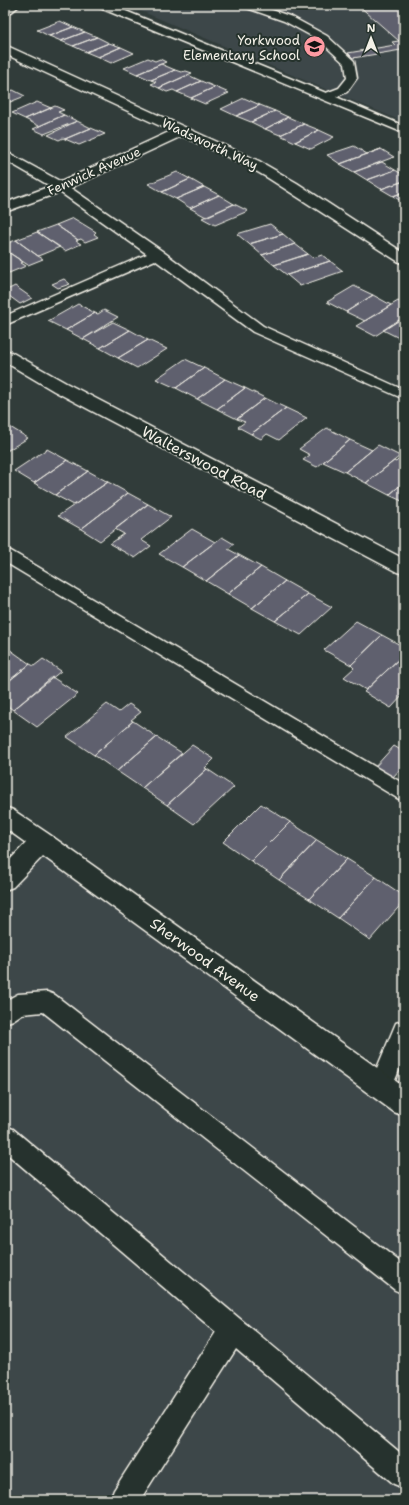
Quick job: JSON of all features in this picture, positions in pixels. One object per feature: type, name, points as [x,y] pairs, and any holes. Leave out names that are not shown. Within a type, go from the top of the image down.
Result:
[{"type":"street","points":[[5,12],[14,5]]},
{"type":"street","name":"Wadsworth Way","points":[[5,49],[254,164],[328,208],[361,233],[404,259]]},
{"type":"street","name":"Fenwick Avenue","points":[[5,208],[61,187],[181,131]]},
{"type":"street","name":"Walterswood Road","points":[[5,355],[60,387],[404,567]]},
{"type":"street","name":"Sherwood Avenue","points":[[5,816],[404,1103]]},
{"type":"street","points":[[5,880],[42,842]]},
{"type":"lane","points":[[102,5],[404,130]]},
{"type":"lane","points":[[248,5],[269,11],[307,28],[323,38],[350,63],[352,78],[343,90],[327,97]]},
{"type":"lane","points":[[5,155],[61,187],[157,254],[258,329],[404,395]]},
{"type":"lane","points":[[5,321],[157,254]]},
{"type":"lane","points":[[5,555],[404,793]]},
{"type":"lane","points":[[5,1013],[18,1004],[47,1002],[404,1281]]},
{"type":"lane","points":[[380,1086],[404,1030]]},
{"type":"lane","points":[[5,1137],[404,1474]]},
{"type":"lane","points":[[124,1500],[233,1330]]},
{"type":"shaded area","name":"Yorkwood Elementary School","points":[[127,5],[404,5],[404,122],[323,88]]},
{"type":"shaded area","points":[[48,848],[404,1098],[404,1500],[5,1500],[5,896]]},
{"type":"building","points":[[358,5],[404,5],[404,52],[401,50],[353,58],[348,53],[395,45],[392,42],[399,41]]},
{"type":"building","points":[[60,21],[73,27],[49,36],[37,30]]},
{"type":"building","points":[[73,27],[85,32],[61,41],[49,36]]},
{"type":"building","points":[[85,32],[97,37],[73,46],[61,41]]},
{"type":"building","points":[[97,37],[109,43],[86,52],[73,46]]},
{"type":"building","points":[[109,43],[121,47],[98,57],[86,52]]},
{"type":"building","points":[[121,47],[134,53],[111,63],[98,57]]},
{"type":"building","points":[[148,58],[155,61],[160,59],[166,62],[137,74],[124,68]]},
{"type":"building","points":[[161,64],[175,70],[151,80],[137,74]]},
{"type":"building","points":[[175,70],[192,73],[159,88],[151,84],[156,82],[151,80]]},
{"type":"building","points":[[188,75],[201,81],[177,92],[173,90],[167,92],[159,88]]},
{"type":"building","points":[[201,81],[215,87],[191,98],[177,92]]},
{"type":"building","points":[[215,87],[229,93],[205,104],[191,98]]},
{"type":"building","points":[[13,90],[25,96],[5,104],[5,93]]},
{"type":"building","points":[[244,98],[260,105],[236,116],[221,109]]},
{"type":"building","points":[[37,102],[51,108],[25,119],[12,113]]},
{"type":"building","points":[[260,105],[275,111],[251,122],[236,116]]},
{"type":"building","points":[[55,106],[64,110],[58,112],[64,115],[39,126],[25,119]]},
{"type":"building","points":[[275,111],[288,117],[265,129],[251,122]]},
{"type":"building","points":[[64,115],[77,121],[44,134],[33,129]]},
{"type":"building","points":[[288,117],[304,124],[280,135],[265,129]]},
{"type":"building","points":[[77,121],[91,128],[59,140],[48,135]]},
{"type":"building","points":[[304,124],[319,130],[295,142],[280,135]]},
{"type":"building","points":[[91,128],[105,134],[79,145],[65,139]]},
{"type":"building","points":[[319,130],[334,137],[311,149],[295,142]]},
{"type":"building","points":[[354,146],[367,154],[381,149],[340,164],[327,155]]},
{"type":"building","points":[[381,149],[394,157],[354,172],[340,164]]},
{"type":"building","points":[[382,162],[395,170],[367,180],[354,172]]},
{"type":"building","points":[[395,170],[404,175],[404,181],[381,189],[367,180]]},
{"type":"building","points":[[177,172],[190,179],[162,192],[148,184]]},
{"type":"building","points":[[190,179],[204,187],[176,199],[162,192]]},
{"type":"building","points":[[404,181],[404,192],[393,196],[381,189]]},
{"type":"building","points":[[204,187],[219,195],[190,208],[176,199]]},
{"type":"building","points":[[404,192],[404,203],[393,196]]},
{"type":"building","points":[[219,195],[234,204],[206,217],[190,208]]},
{"type":"building","points":[[234,204],[248,211],[215,225],[202,218]]},
{"type":"building","points":[[73,218],[96,232],[94,234],[98,237],[85,242],[81,239],[78,240],[56,225]]},
{"type":"building","points":[[270,224],[283,234],[249,244],[237,234]]},
{"type":"building","points":[[56,225],[78,240],[76,241],[81,244],[65,251],[37,232]]},
{"type":"building","points":[[37,232],[60,247],[38,256],[16,240]]},
{"type":"building","points":[[283,234],[295,244],[262,255],[249,244]]},
{"type":"building","points":[[16,240],[43,259],[28,265],[5,250],[5,244]]},
{"type":"building","points":[[295,244],[308,254],[274,265],[262,255]]},
{"type":"building","points":[[5,250],[23,262],[21,263],[26,266],[9,273],[5,271]]},
{"type":"building","points":[[308,254],[313,258],[322,255],[330,261],[287,275],[274,265]]},
{"type":"building","points":[[330,261],[343,271],[300,286],[287,275]]},
{"type":"building","points":[[64,279],[70,284],[58,288],[52,284]]},
{"type":"building","points":[[15,286],[32,298],[20,304],[5,293],[5,291]]},
{"type":"building","points":[[354,286],[373,295],[346,312],[327,302]]},
{"type":"building","points":[[373,295],[391,305],[365,321],[346,312]]},
{"type":"building","points":[[398,301],[404,304],[404,308],[402,310],[404,311],[404,317],[375,336],[356,326]]},
{"type":"building","points":[[78,304],[95,313],[66,330],[48,321]]},
{"type":"building","points":[[104,310],[118,317],[83,339],[66,330],[95,313],[98,314]]},
{"type":"building","points":[[404,317],[404,340],[383,330]]},
{"type":"building","points":[[113,322],[130,330],[100,348],[83,339]]},
{"type":"building","points":[[130,330],[148,340],[118,358],[100,348]]},
{"type":"building","points":[[148,340],[167,349],[137,368],[118,358]]},
{"type":"building","points":[[185,359],[204,368],[176,388],[156,379]]},
{"type":"building","points":[[204,368],[225,379],[197,399],[176,388]]},
{"type":"building","points":[[225,379],[245,388],[217,409],[197,399]]},
{"type":"building","points":[[245,388],[265,398],[237,419],[217,409]]},
{"type":"building","points":[[265,398],[286,408],[251,434],[238,427],[245,422],[237,419]]},
{"type":"building","points":[[286,408],[307,418],[279,440],[267,434],[261,439],[251,434]]},
{"type":"building","points":[[10,427],[28,438],[5,452],[5,429]]},
{"type":"building","points":[[327,428],[350,440],[317,467],[303,460],[310,455],[299,449]]},
{"type":"building","points":[[350,440],[372,450],[345,472],[323,462]]},
{"type":"building","points":[[378,445],[400,456],[366,483],[345,472]]},
{"type":"building","points":[[47,449],[67,460],[34,483],[14,471]]},
{"type":"building","points":[[402,456],[404,457],[404,482],[389,495],[366,483],[394,461],[396,462]]},
{"type":"building","points":[[67,460],[88,471],[55,495],[34,483]]},
{"type":"building","points":[[88,471],[108,482],[74,505],[55,495]]},
{"type":"building","points":[[108,482],[128,493],[81,529],[58,516]]},
{"type":"building","points":[[404,482],[404,502],[389,495]]},
{"type":"building","points":[[128,493],[148,504],[100,541],[81,529]]},
{"type":"building","points":[[148,504],[171,517],[141,540],[151,546],[135,558],[110,544],[124,534],[115,529]]},
{"type":"building","points":[[192,529],[215,542],[182,567],[159,554]]},
{"type":"building","points":[[222,537],[234,544],[228,549],[239,555],[206,581],[182,567]]},
{"type":"building","points":[[239,555],[261,567],[228,594],[206,581]]},
{"type":"building","points":[[261,567],[285,581],[252,608],[228,594]]},
{"type":"building","points":[[285,581],[308,594],[275,621],[252,608]]},
{"type":"building","points":[[308,594],[332,607],[301,635],[275,621]]},
{"type":"building","points":[[356,621],[382,635],[351,665],[324,650]]},
{"type":"building","points":[[382,635],[404,647],[404,654],[366,690],[344,677],[354,668],[351,665]]},
{"type":"building","points":[[9,649],[30,664],[5,684],[5,652]]},
{"type":"building","points":[[404,654],[404,694],[391,708],[364,692]]},
{"type":"building","points":[[43,659],[61,671],[13,710],[5,704],[5,684],[30,664],[34,666]]},
{"type":"building","points":[[52,677],[78,694],[37,727],[13,710]]},
{"type":"building","points":[[107,704],[119,712],[129,704],[141,712],[131,720],[133,721],[94,755],[67,737]]},
{"type":"building","points":[[133,721],[157,737],[117,771],[94,755]]},
{"type":"building","points":[[157,737],[182,753],[142,788],[117,771]]},
{"type":"building","points":[[192,745],[214,759],[205,768],[207,769],[167,805],[142,788]]},
{"type":"building","points":[[394,746],[404,752],[404,765],[392,778],[374,768]]},
{"type":"building","points":[[207,769],[234,787],[194,824],[167,805]]},
{"type":"building","points":[[261,804],[290,822],[251,861],[223,842]]},
{"type":"building","points":[[290,822],[317,840],[279,880],[251,861]]},
{"type":"building","points":[[317,840],[347,859],[309,899],[279,880]]},
{"type":"building","points":[[347,859],[376,877],[338,918],[309,899]]},
{"type":"building","points":[[376,877],[404,896],[404,901],[370,940],[338,918]]},
{"type":"place","name":"Yorkwood Elementary School","points":[[315,47]]}]
